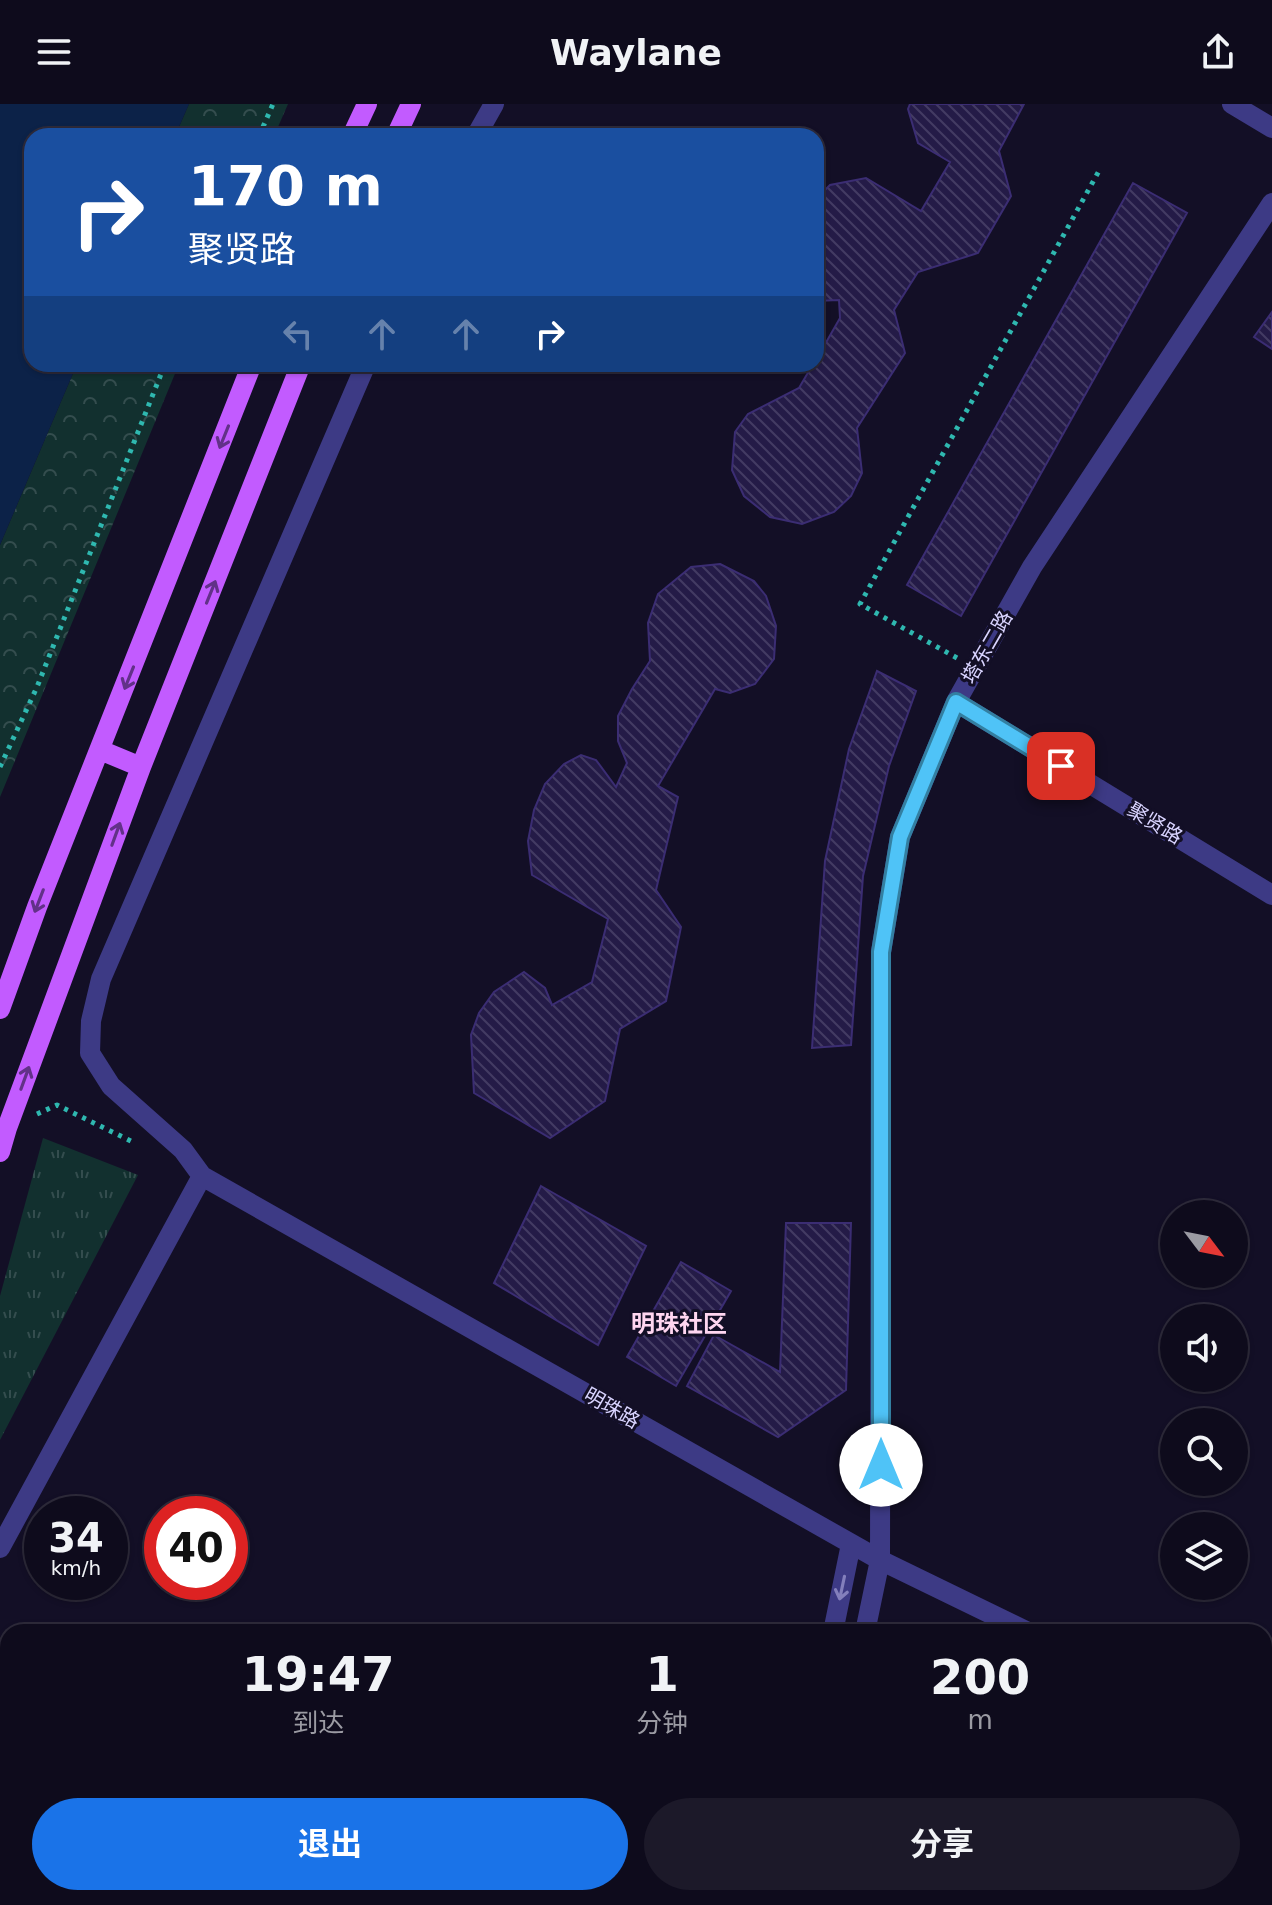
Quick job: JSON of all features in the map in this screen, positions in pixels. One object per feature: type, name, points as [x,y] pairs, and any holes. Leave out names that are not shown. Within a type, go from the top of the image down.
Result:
[{"type":"main road","points":[[356,128],[367,104]]},
{"type":"main road","points":[[400,128],[411,104]]},
{"type":"main road","points":[[0,1009],[37,907],[249,372]]},
{"type":"main road","points":[[0,1152],[141,767],[298,372]]},
{"type":"main road","points":[[100,750],[141,767]]},
{"type":"street","points":[[480,128],[494,104]]},
{"type":"street","points":[[1232,104],[1272,128]]},
{"type":"street","name":"塔东二路","points":[[867,1624],[880,1560],[881,952],[900,837],[956,702],[1032,567],[1272,203]]},
{"type":"street","points":[[0,1548],[202,1176],[183,1150],[111,1086],[90,1053],[91,1021],[101,979],[363,372]]},
{"type":"street","name":"聚贤路","points":[[956,702],[1272,895]]},
{"type":"street","name":"明珠路","points":[[202,1176],[851,1544],[1012,1624]]},
{"type":"street","points":[[835,1624],[851,1544]]},
{"type":"path","points":[[262,128],[273,104]]},
{"type":"path","points":[[975,668],[860,604],[1100,169]]},
{"type":"path","points":[[0,767],[37,687],[162,372]]},
{"type":"path","points":[[7,1128],[57,1105],[136,1143]]},
{"type":"green space","points":[[189,104],[288,104],[278,128],[178,128]]},
{"type":"green space","points":[[74,372],[176,372],[0,797],[0,545]]},
{"type":"green space","points":[[43,1138],[138,1175],[0,1440],[0,1296]]},
{"type":"water","points":[[0,104],[189,104],[178,128],[24,128],[24,372],[74,372],[0,545]]},
{"type":"building","points":[[910,104],[1024,104],[999,151],[1011,196],[978,253],[918,272],[894,310],[905,353],[857,428],[862,473],[851,496],[834,512],[802,524],[770,517],[744,496],[732,470],[735,432],[748,414],[799,388],[808,372],[824,372],[824,346],[840,318],[839,300],[824,301],[824,191],[830,185],[866,178],[921,211],[950,162],[918,143],[908,109]]},
{"type":"building","points":[[1133,183],[1187,213],[961,616],[907,585]]},
{"type":"building","points":[[1272,312],[1272,349],[1254,337]]},
{"type":"building","points":[[720,564],[754,581],[766,596],[776,626],[774,659],[755,684],[730,693],[715,689],[658,786],[678,797],[656,890],[681,927],[666,1001],[620,1029],[605,1101],[550,1138],[474,1093],[471,1035],[479,1013],[494,992],[524,972],[545,988],[552,1005],[592,982],[608,919],[532,875],[528,841],[534,810],[545,784],[564,764],[581,755],[596,760],[616,787],[627,763],[618,741],[618,716],[650,661],[648,623],[658,594],[691,567]]},
{"type":"building","points":[[877,671],[916,691],[889,766],[863,876],[851,1045],[812,1048],[825,861],[849,749]]},
{"type":"building","points":[[541,1186],[646,1246],[598,1345],[494,1283]]},
{"type":"building","points":[[786,1223],[851,1223],[846,1390],[778,1437],[687,1386],[714,1335],[780,1372]]},
{"type":"building","points":[[681,1262],[731,1291],[676,1386],[627,1357]]},
{"type":"district","name":"明珠社区","points":[[679,1324]]},
{"type":"route","points":[[881,1465],[881,952],[900,837],[956,702],[1061,766]]}]
